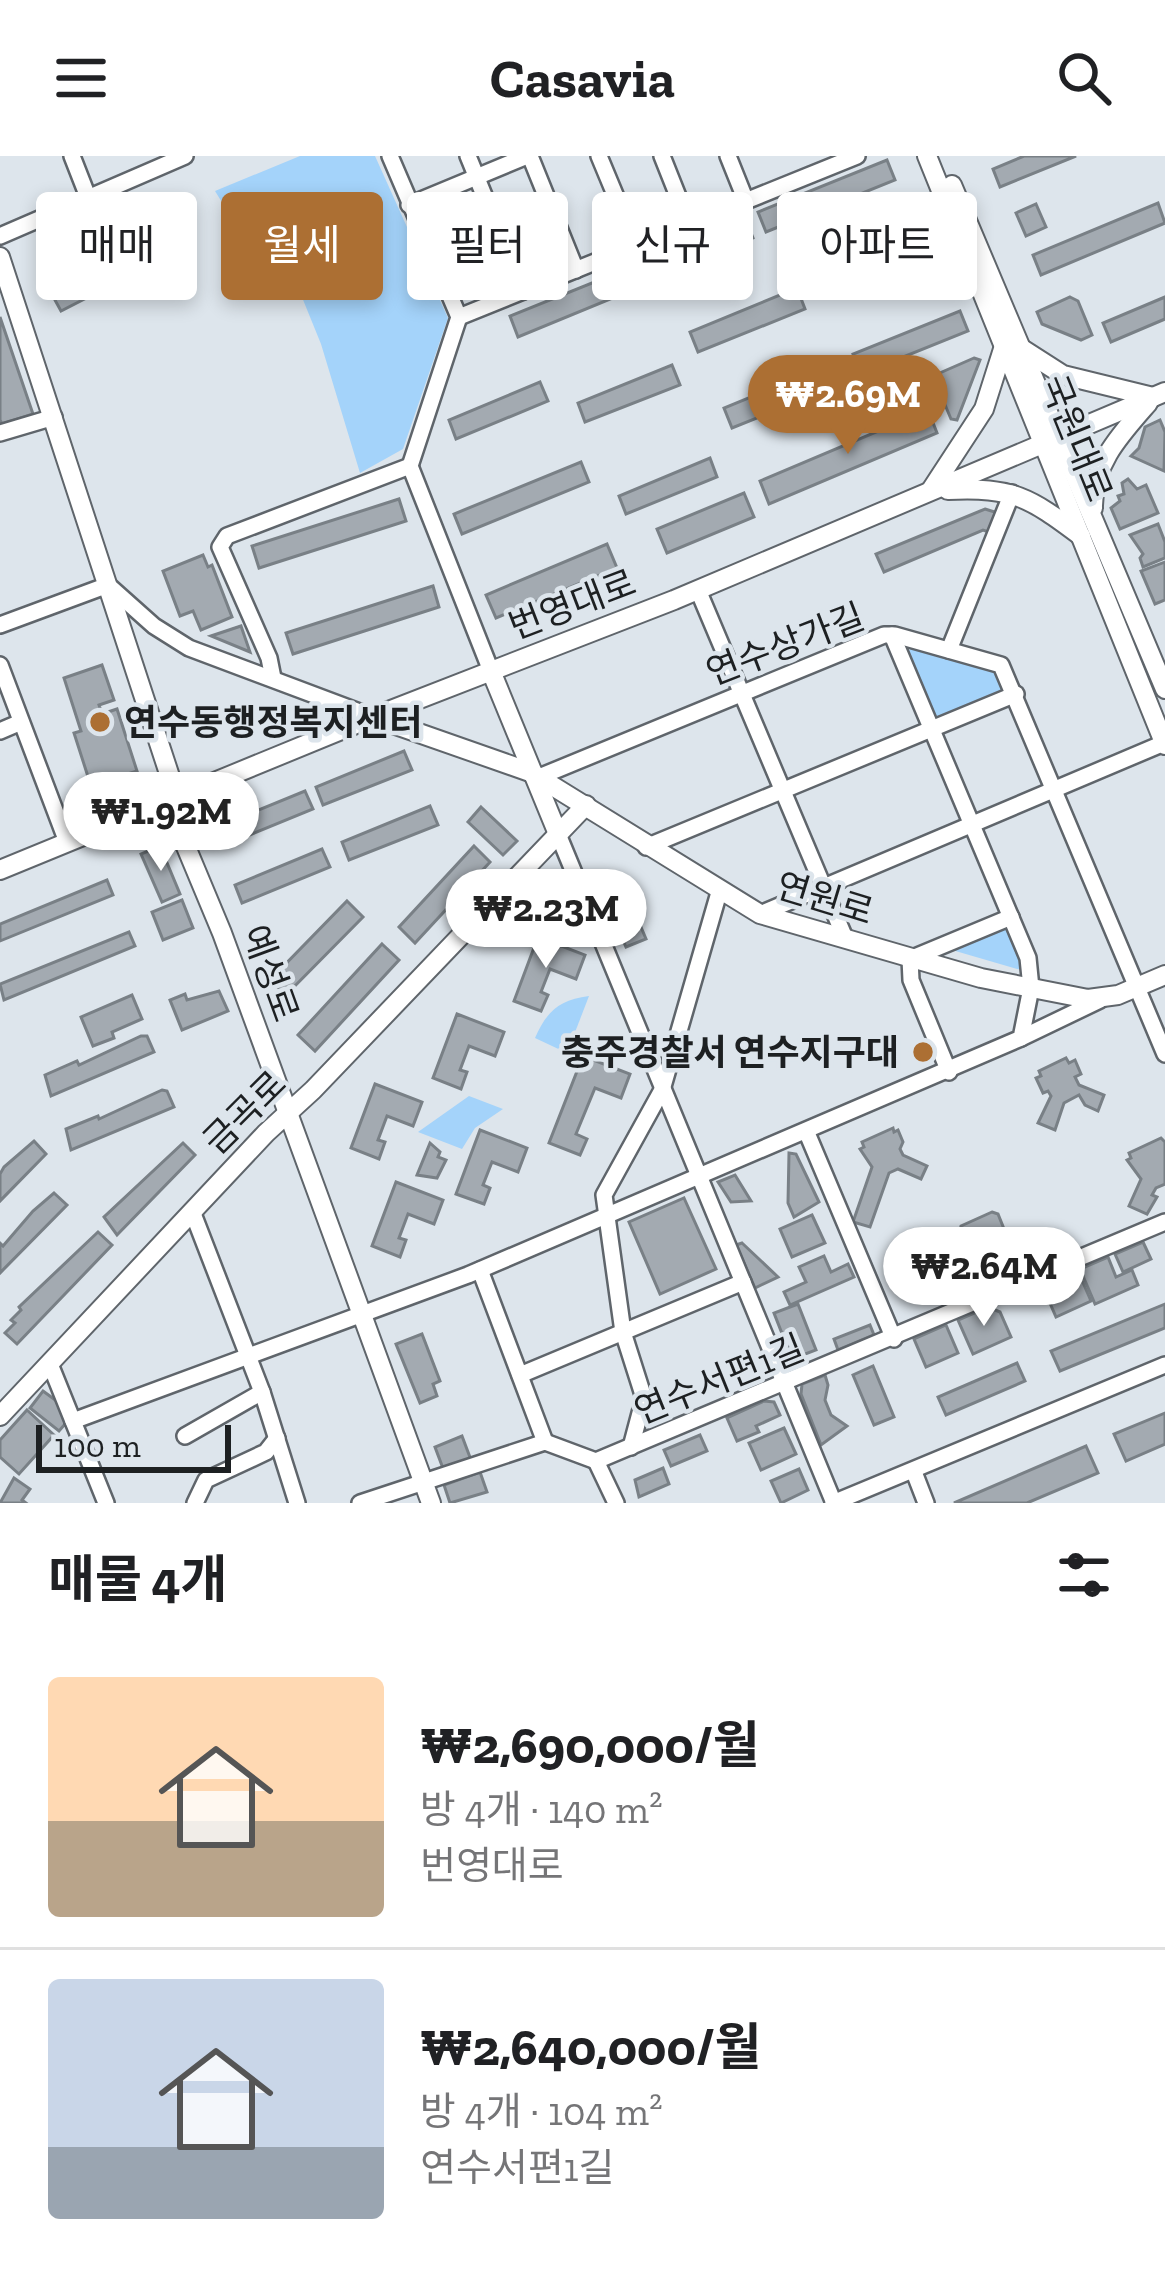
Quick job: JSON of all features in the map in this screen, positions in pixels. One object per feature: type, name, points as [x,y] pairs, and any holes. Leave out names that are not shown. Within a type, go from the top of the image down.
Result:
[{"type":"street","points":[[72,156],[86,192]]},
{"type":"street","points":[[100,192],[185,156]]},
{"type":"street","points":[[390,156],[407,200]]},
{"type":"street","points":[[468,156],[482,192]]},
{"type":"street","points":[[440,192],[528,156],[576,270]]},
{"type":"street","points":[[598,156],[613,192]]},
{"type":"street","points":[[662,156],[676,192]]},
{"type":"street","points":[[728,156],[742,192]]},
{"type":"street","points":[[753,198],[832,161],[857,156]]},
{"type":"street","name":"국원대로","points":[[927,156],[1051,440],[1081,536],[1165,744]]},
{"type":"street","name":"국원대로","points":[[940,156],[1012,347]]},
{"type":"street","points":[[0,236],[36,220]]},
{"type":"street","name":"예성로","points":[[0,257],[177,798],[179,830],[431,1503]]},
{"type":"street","points":[[568,273],[592,263]]},
{"type":"street","points":[[451,300],[459,317],[410,466],[834,1503],[1165,1365]]},
{"type":"street","points":[[459,317],[501,300]]},
{"type":"street","points":[[931,491],[984,409],[1012,347],[1063,375],[1159,395]]},
{"type":"street","points":[[1093,518],[1093,493],[1114,441],[1159,395]]},
{"type":"street","name":"번영대로","points":[[0,870],[698,590],[1159,395]]},
{"type":"street","points":[[0,434],[54,417]]},
{"type":"street","name":"국원대로","points":[[1051,440],[1093,518],[1165,689]]},
{"type":"street","points":[[273,679],[269,658],[220,547],[227,536],[410,466]]},
{"type":"street","points":[[931,491],[992,488],[1044,508],[1081,536]]},
{"type":"street","points":[[949,650],[1012,494]]},
{"type":"street","points":[[0,625],[108,585],[168,637],[373,717]]},
{"type":"street","points":[[698,590],[844,938]]},
{"type":"street","points":[[892,635],[1031,966],[1022,1038]]},
{"type":"street","name":"연수상가길","points":[[535,775],[892,635],[1000,665],[1165,1054]]},
{"type":"street","points":[[0,665],[67,842]]},
{"type":"street","points":[[646,848],[1016,694]]},
{"type":"street","name":"연원로","points":[[373,717],[535,775],[646,848],[760,914],[910,959],[1100,1000],[1165,975]]},
{"type":"street","points":[[0,731],[21,722]]},
{"type":"street","points":[[760,914],[1165,744]]},
{"type":"street","name":"금곡로","points":[[0,1416],[586,805]]},
{"type":"street","points":[[631,1447],[644,1398],[623,1332],[604,1195],[662,1090],[720,890]]},
{"type":"street","points":[[949,1072],[910,980],[910,959],[1010,917]]},
{"type":"street","points":[[73,1421],[480,1270],[949,1072],[1100,1000]]},
{"type":"street","points":[[807,1133],[894,1339]]},
{"type":"street","points":[[192,1211],[262,1392],[297,1503]]},
{"type":"street","name":"연수서편1길","points":[[596,1461],[1165,1222]]},
{"type":"street","points":[[480,1270],[545,1442]]},
{"type":"street","points":[[520,1375],[742,1282]]},
{"type":"street","points":[[50,1364],[106,1503]]},
{"type":"street","points":[[184,1436],[262,1392]]},
{"type":"street","points":[[195,1503],[206,1480],[266,1452],[277,1438]]},
{"type":"street","points":[[360,1503],[545,1442],[596,1461],[616,1503]]},
{"type":"street","points":[[914,1472],[926,1503]]},
{"type":"shaded area","points":[[300,156],[375,156],[407,227],[407,300],[440,300],[448,318],[403,449],[360,473],[303,300],[383,300],[383,192],[221,192],[221,201],[215,191]]},
{"type":"shaded area","points":[[914,645],[999,669],[1009,692],[931,725],[903,657]]},
{"type":"shaded area","points":[[1003,926],[1025,968],[1021,970],[952,950],[953,946]]},
{"type":"shaded area","points":[[589,996],[567,1053],[535,1038],[555,1008]]},
{"type":"shaded area","points":[[469,1096],[503,1109],[475,1128],[462,1149],[418,1132]]},
{"type":"building","points":[[1024,156],[1076,156],[1000,187],[993,169]]},
{"type":"building","points":[[887,160],[895,180],[865,192],[808,192]]},
{"type":"building","points":[[1158,203],[1165,223],[1041,275],[1033,255]]},
{"type":"building","points":[[777,204],[777,228],[766,232],[758,212]]},
{"type":"building","points":[[1036,204],[1046,227],[1026,236],[1016,213]]},
{"type":"building","points":[[592,283],[592,300],[608,300],[518,337],[510,316],[550,300],[568,300],[568,293]]},
{"type":"building","points":[[777,296],[777,300],[802,300],[805,309],[698,352],[690,332]]},
{"type":"building","points":[[1070,297],[1078,301],[1092,335],[1081,340],[1042,324],[1037,312]]},
{"type":"building","points":[[1165,297],[1165,319],[1111,342],[1103,323]]},
{"type":"building","points":[[55,300],[82,300],[61,311]]},
{"type":"building","points":[[960,311],[968,331],[861,374],[853,354]]},
{"type":"building","points":[[0,317],[33,414],[2,424],[0,420]]},
{"type":"building","points":[[974,358],[980,360],[957,420],[951,419],[933,376]]},
{"type":"building","points":[[831,364],[839,385],[732,428],[724,408]]},
{"type":"building","points":[[672,365],[680,385],[585,422],[578,403]]},
{"type":"building","points":[[540,382],[548,401],[456,439],[449,420]]},
{"type":"building","points":[[928,410],[937,433],[769,504],[760,481]]},
{"type":"building","points":[[1160,420],[1165,432],[1164,471],[1131,456],[1139,448],[1145,427]]},
{"type":"building","points":[[710,458],[717,477],[626,514],[619,496]]},
{"type":"building","points":[[581,462],[589,482],[462,534],[454,514]]},
{"type":"building","points":[[1128,479],[1137,489],[1146,485],[1158,513],[1120,529],[1111,508],[1120,501],[1122,483]]},
{"type":"building","points":[[744,493],[754,517],[667,553],[657,529]]},
{"type":"building","points":[[399,499],[406,521],[259,568],[252,546]]},
{"type":"building","points":[[985,509],[998,513],[992,533],[983,530],[884,572],[876,554]]},
{"type":"building","points":[[1158,524],[1165,558],[1143,567],[1143,554],[1130,535]]},
{"type":"building","points":[[607,544],[617,568],[496,618],[486,595]]},
{"type":"building","points":[[203,555],[208,567],[212,565],[232,617],[201,630],[193,611],[180,616],[163,571]]},
{"type":"building","points":[[1165,562],[1165,600],[1155,604],[1141,571]]},
{"type":"building","points":[[433,586],[439,607],[293,654],[286,633]]},
{"type":"building","points":[[241,626],[250,652],[211,636]]},
{"type":"building","name":"연수동행정복지센터","points":[[102,665],[114,700],[99,705],[102,714],[117,709],[137,771],[91,786],[74,733],[81,731],[64,678]]},
{"type":"building","points":[[404,751],[412,770],[323,805],[316,787]]},
{"type":"building","points":[[305,791],[313,809],[225,845],[217,827]]},
{"type":"building","points":[[430,806],[438,825],[349,860],[342,842]]},
{"type":"building","points":[[481,807],[517,841],[503,855],[468,822]]},
{"type":"building","points":[[160,846],[180,894],[162,902],[141,854]]},
{"type":"building","points":[[474,846],[490,862],[415,943],[399,927]]},
{"type":"building","points":[[322,849],[330,867],[242,903],[235,885]]},
{"type":"building","points":[[548,875],[562,881],[579,924],[566,929],[561,916],[539,913],[510,941],[496,926]]},
{"type":"building","points":[[107,880],[113,895],[0,941],[0,924]]},
{"type":"building","points":[[627,894],[646,939],[626,947],[607,903]]},
{"type":"building","points":[[182,900],[193,928],[163,940],[152,912]]},
{"type":"building","points":[[347,901],[363,917],[286,995],[270,980]]},
{"type":"building","points":[[129,932],[135,946],[4,1000],[0,984]]},
{"type":"building","points":[[538,937],[585,955],[576,979],[550,969],[541,992],[548,995],[541,1011],[514,1001]]},
{"type":"building","points":[[382,944],[399,960],[315,1051],[298,1035]]},
{"type":"building","points":[[219,991],[228,1011],[182,1030],[170,1000]]},
{"type":"building","points":[[132,995],[142,1019],[93,1046],[81,1017]]},
{"type":"building","points":[[457,1014],[504,1032],[495,1056],[469,1046],[460,1070],[467,1072],[461,1089],[433,1078]]},
{"type":"building","points":[[147,1036],[154,1052],[51,1096],[45,1075]]},
{"type":"building","points":[[583,1056],[630,1074],[621,1098],[595,1088],[576,1134],[587,1139],[580,1155],[549,1143]]},
{"type":"building","points":[[1066,1058],[1069,1063],[1075,1060],[1081,1074],[1075,1077],[1079,1085],[1104,1095],[1098,1111],[1085,1105],[1079,1095],[1064,1103],[1055,1130],[1038,1123],[1051,1096],[1048,1091],[1043,1093],[1036,1078],[1041,1076],[1039,1071]]},
{"type":"building","points":[[375,1084],[422,1102],[413,1126],[387,1116],[378,1140],[385,1142],[379,1159],[351,1148]]},
{"type":"building","points":[[162,1090],[174,1107],[71,1150],[66,1129]]},
{"type":"building","points":[[893,1128],[903,1142],[903,1155],[927,1166],[921,1179],[898,1169],[889,1173],[870,1227],[853,1222],[872,1167],[860,1149],[862,1142]]},
{"type":"building","points":[[480,1130],[527,1148],[518,1172],[492,1162],[483,1185],[490,1188],[484,1204],[456,1194]]},
{"type":"building","points":[[1161,1138],[1165,1142],[1165,1184],[1156,1188],[1152,1195],[1157,1197],[1147,1214],[1129,1206],[1141,1179],[1127,1160],[1129,1153]]},
{"type":"building","points":[[34,1141],[46,1154],[0,1201],[0,1174]]},
{"type":"building","points":[[183,1143],[195,1155],[117,1235],[104,1217]]},
{"type":"building","points":[[430,1143],[440,1152],[438,1157],[446,1160],[437,1178],[417,1175]]},
{"type":"building","points":[[789,1153],[796,1154],[819,1202],[794,1217],[788,1203]]},
{"type":"building","points":[[735,1175],[751,1201],[731,1202],[718,1182]]},
{"type":"building","points":[[396,1182],[443,1200],[434,1224],[408,1214],[399,1238],[406,1240],[400,1257],[372,1246]]},
{"type":"building","points":[[54,1193],[67,1205],[0,1273],[0,1243],[3,1246]]},
{"type":"building","points":[[684,1198],[716,1269],[660,1294],[629,1222]]},
{"type":"building","points":[[992,1212],[998,1214],[1006,1234],[999,1237],[1028,1247],[1023,1262],[996,1253],[987,1256],[979,1281],[964,1274],[974,1251],[960,1231],[961,1226]]},
{"type":"building","points":[[812,1215],[825,1243],[792,1257],[780,1229]]},
{"type":"building","points":[[98,1232],[112,1245],[17,1344],[5,1333],[15,1323],[11,1320],[19,1307]]},
{"type":"building","points":[[1143,1242],[1151,1259],[1123,1272],[1115,1254]]},
{"type":"building","points":[[742,1243],[778,1277],[755,1288],[736,1245]]},
{"type":"building","points":[[824,1256],[831,1272],[848,1264],[854,1277],[790,1305],[784,1292],[806,1282],[799,1267]]},
{"type":"building","points":[[1108,1257],[1116,1277],[1132,1270],[1138,1285],[1095,1304],[1080,1269]]},
{"type":"building","points":[[1081,1278],[1091,1301],[1056,1317],[1046,1294]]},
{"type":"building","points":[[798,1304],[816,1350],[792,1359],[774,1313]]},
{"type":"building","points":[[1165,1304],[1165,1328],[1060,1371],[1051,1351]]},
{"type":"building","points":[[988,1307],[1000,1312],[1011,1337],[973,1354],[958,1320]]},
{"type":"building","points":[[870,1325],[874,1335],[838,1350],[834,1339]]},
{"type":"building","points":[[946,1325],[958,1353],[926,1367],[914,1339]]},
{"type":"building","points":[[422,1334],[440,1381],[433,1384],[437,1396],[420,1403],[396,1344]]},
{"type":"building","points":[[1017,1363],[1025,1381],[946,1415],[938,1397]]},
{"type":"building","points":[[873,1366],[894,1417],[874,1425],[853,1375]]},
{"type":"building","points":[[825,1375],[825,1400],[831,1415],[847,1426],[821,1445],[801,1394],[802,1384]]},
{"type":"building","points":[[43,1391],[58,1402],[66,1423],[59,1431],[30,1408]]},
{"type":"building","points":[[764,1401],[774,1402],[780,1415],[756,1426],[759,1432],[737,1441],[727,1418]]},
{"type":"building","points":[[27,1410],[54,1435],[19,1474],[0,1457],[0,1440]]},
{"type":"building","points":[[1165,1413],[1165,1444],[1126,1461],[1114,1434]]},
{"type":"building","points":[[784,1428],[796,1454],[761,1470],[749,1443]]},
{"type":"building","points":[[700,1435],[707,1451],[671,1466],[664,1450]]},
{"type":"building","points":[[462,1436],[471,1460],[444,1471],[435,1447]]},
{"type":"building","points":[[1086,1446],[1098,1473],[1027,1503],[954,1503]]},
{"type":"building","points":[[663,1468],[669,1484],[639,1497],[635,1480]]},
{"type":"building","points":[[799,1469],[808,1490],[781,1503],[771,1481]]},
{"type":"building","points":[[480,1472],[487,1492],[450,1503],[444,1485]]},
{"type":"building","points":[[14,1478],[30,1489],[22,1500],[26,1503],[0,1503]]},
{"type":"place","name":"연수동행정복지센터","points":[[100,722]]},
{"type":"place","name":"충주경찰서 연수지구대","points":[[923,1052]]}]
